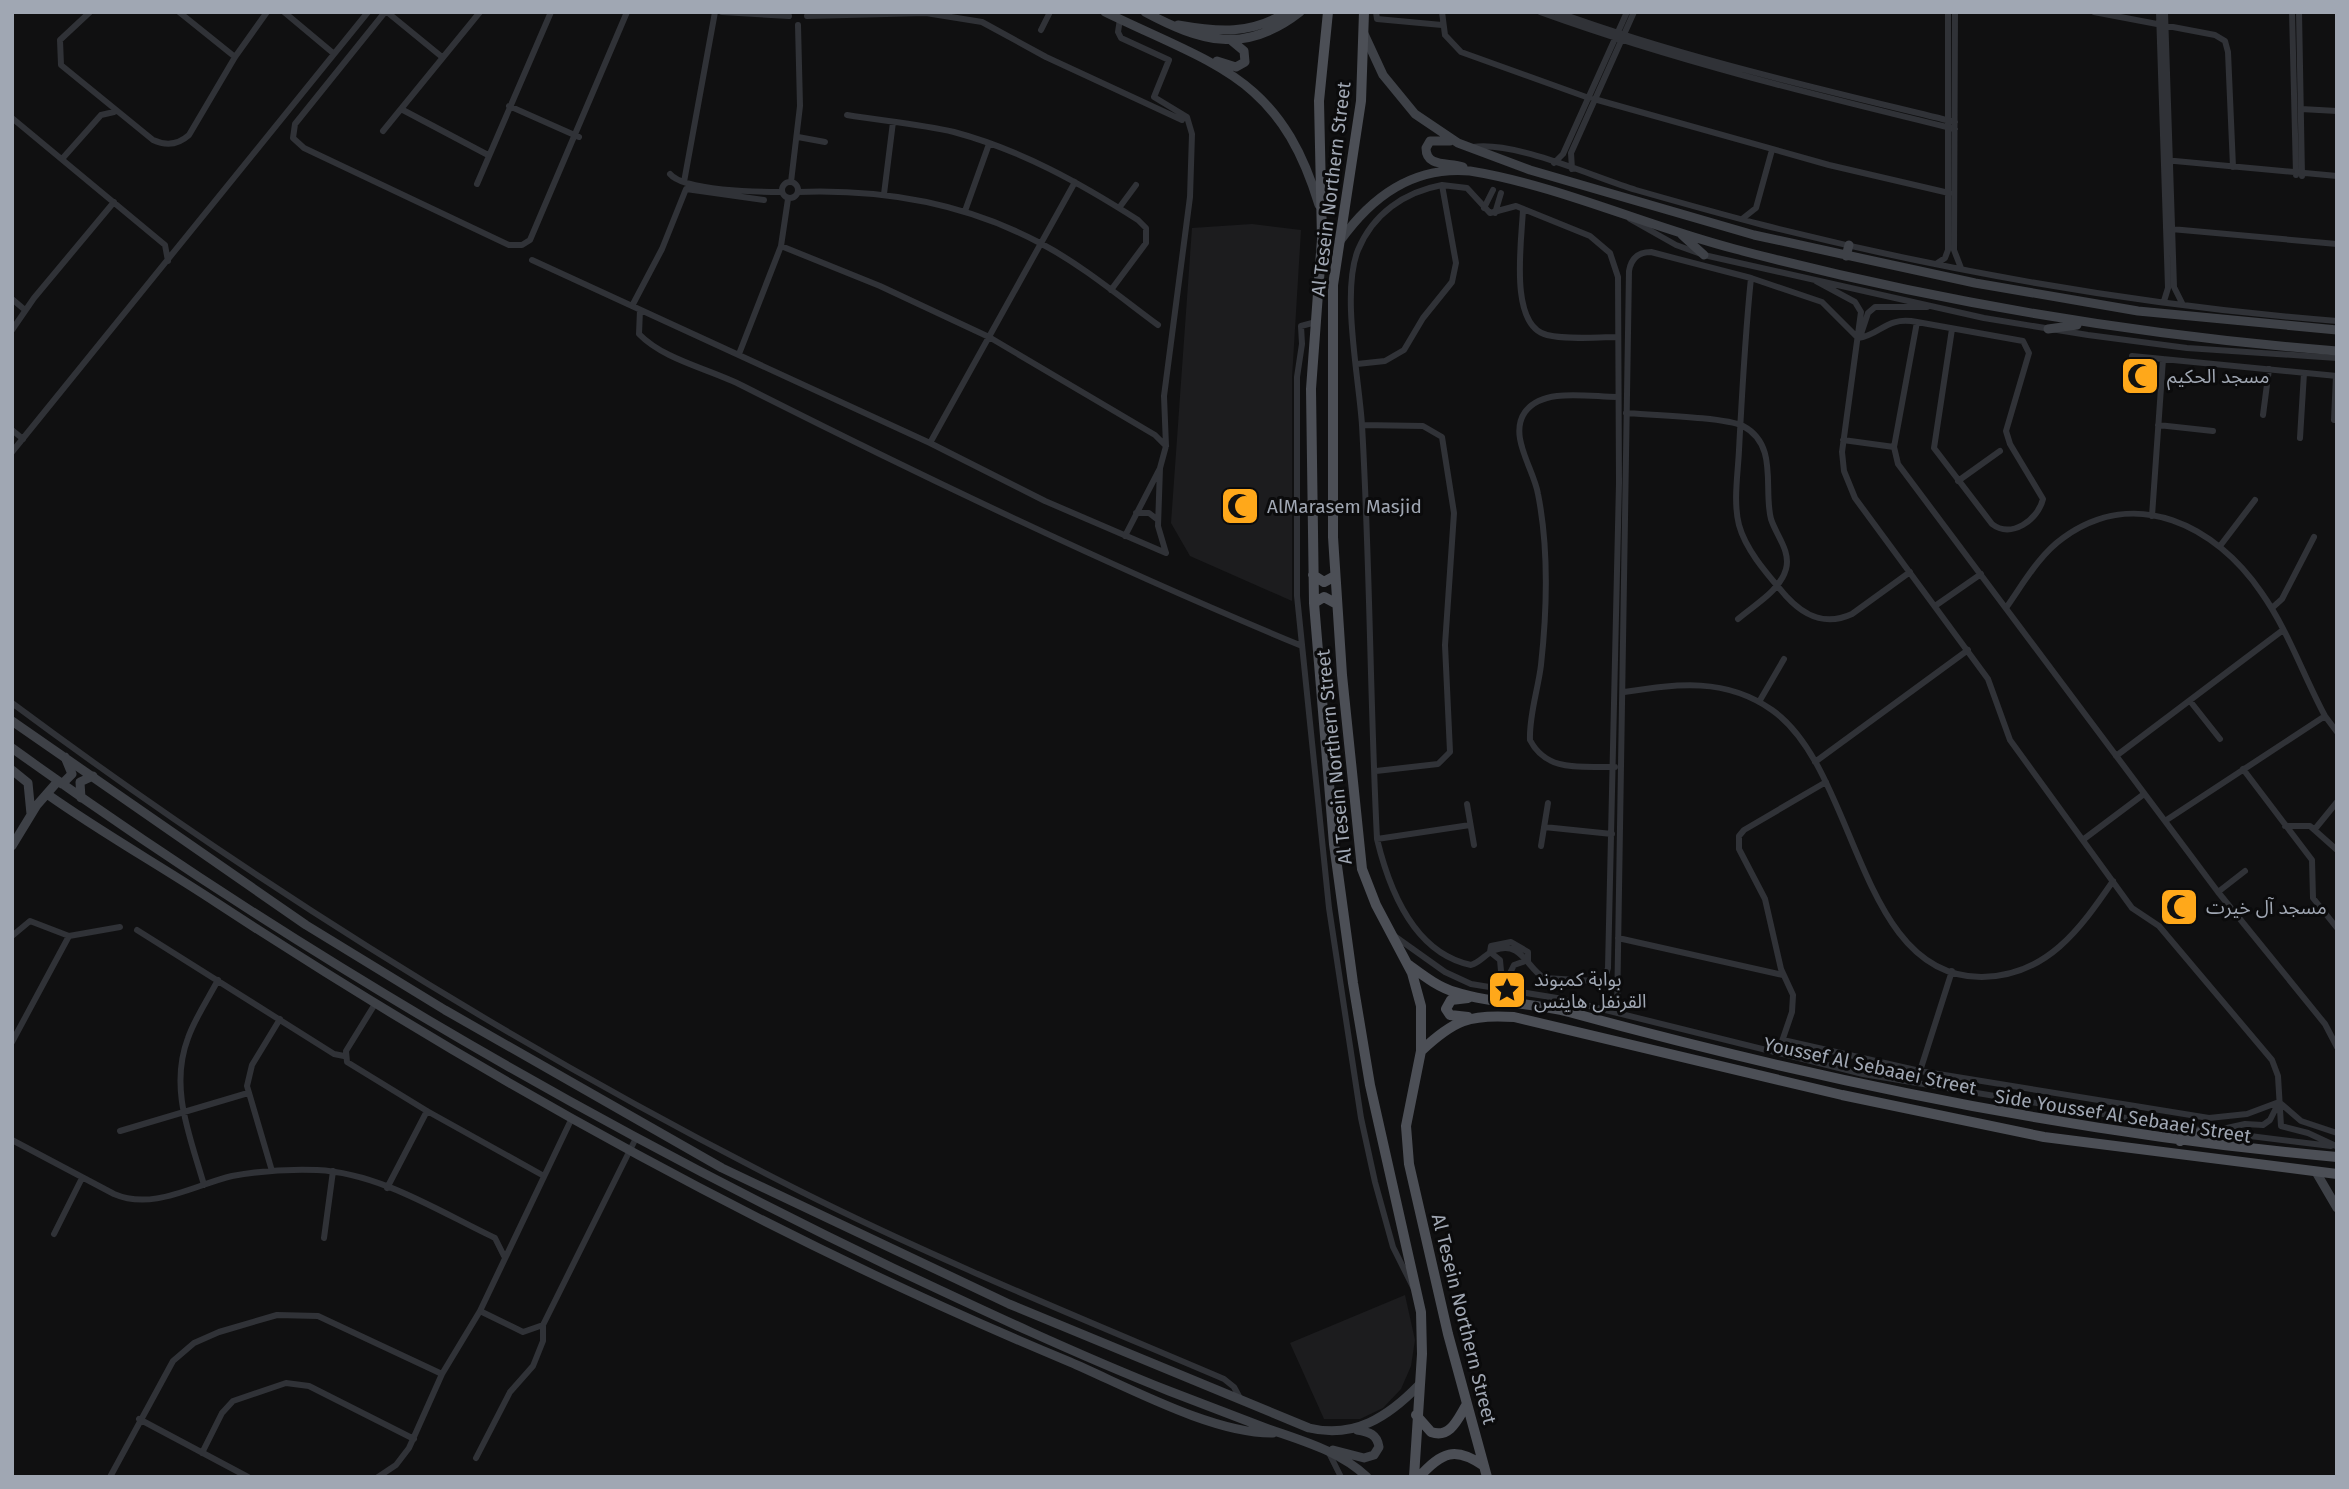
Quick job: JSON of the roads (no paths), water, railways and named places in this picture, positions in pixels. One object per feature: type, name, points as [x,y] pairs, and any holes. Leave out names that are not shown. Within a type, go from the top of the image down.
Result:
[{"type":"main road","points":[[1105,12],[1245,83],[1274,110],[1302,155],[1322,217]]},
{"type":"main road","points":[[1145,12],[1196,36],[1232,41],[1266,32],[1300,12]]},
{"type":"main road","points":[[1166,23],[1231,32],[1260,26],[1287,12]]},
{"type":"main road","name":"Al Tesein Northern Street","points":[[1328,12],[1319,101],[1322,217],[1310,412],[1314,603],[1335,853],[1354,994],[1372,1097],[1422,1329],[1416,1415],[1417,1477]]},
{"type":"main road","name":"Al Tesein Northern Street","points":[[1364,12],[1361,100],[1333,298],[1337,604],[1358,851],[1369,891],[1409,965],[1421,1006],[1421,1051],[1407,1112],[1407,1154],[1423,1233],[1487,1477]]},
{"type":"main road","points":[[1364,34],[1391,87],[1423,120],[1468,148],[1658,209],[1773,240],[1846,256],[2015,284],[2115,312],[2151,318],[2154,322],[2149,327],[2126,323],[2048,328]]},
{"type":"main road","points":[[1189,53],[1233,67],[1241,66],[1246,60],[1246,53],[1232,41]]},
{"type":"main road","points":[[1458,143],[1433,140],[1427,145],[1426,154],[1433,162],[1456,164],[1499,185],[1626,216],[1749,253],[2091,324],[2238,343],[2337,351]]},
{"type":"main road","points":[[1339,243],[1364,212],[1396,184],[1434,171],[1471,171]]},
{"type":"main road","points":[[1658,209],[1661,197]]},
{"type":"main road","points":[[1681,233],[1704,255]]},
{"type":"main road","points":[[1749,253],[1755,248],[1754,235]]},
{"type":"main road","points":[[1769,257],[1767,248],[1773,240]]},
{"type":"main road","points":[[1846,256],[1849,245]]},
{"type":"main road","points":[[2094,305],[2186,318],[2293,322],[2337,330]]},
{"type":"main road","points":[[2186,318],[2168,320],[2166,327],[2212,335],[2238,343]]},
{"type":"main road","points":[[1313,575],[1324,582],[1335,576]]},
{"type":"main road","points":[[1314,603],[1327,597],[1337,604]]},
{"type":"main road","points":[[12,721],[306,925],[445,1010],[722,1168],[1009,1304],[1309,1428],[1370,1432],[1379,1447],[1374,1455],[1366,1458],[1340,1450],[1328,1451]]},
{"type":"main road","points":[[12,748],[82,798],[354,975],[472,1046],[636,1138],[788,1216],[1007,1321],[1163,1388],[1328,1451],[1355,1465],[1367,1477]]},
{"type":"main road","points":[[12,846],[31,814],[47,794],[72,774],[65,756]]},
{"type":"main road","points":[[12,770],[28,783],[31,814]]},
{"type":"main road","points":[[82,798],[80,782],[93,776]]},
{"type":"main road","points":[[47,794],[102,832],[375,1004],[571,1120],[630,1151],[846,1262],[994,1331],[1206,1419],[1267,1434],[1278,1432]]},
{"type":"main road","name":"Youssef Al Sebaaei Street","points":[[1409,965],[1438,985],[1472,996],[1539,1005],[1768,1063],[2028,1116],[2180,1141],[2336,1150]]},
{"type":"main road","points":[[1469,1018],[1450,1015],[1446,1006],[1451,1000],[1472,996]]},
{"type":"main road","points":[[1589,1018],[1592,1007]]},
{"type":"main road","name":"Youssef Al Sebaaei Street","points":[[1421,1051],[1446,1028],[1469,1018],[1489,1016],[1530,1020],[1842,1095],[2026,1134],[2337,1174]]},
{"type":"main road","points":[[466,1058],[472,1046]]},
{"type":"main road","points":[[2026,1134],[2032,1127],[2028,1116]]},
{"type":"main road","points":[[2044,1137],[2043,1126],[2050,1120]]},
{"type":"main road","points":[[2180,1141],[2189,1135],[2211,1131]]},
{"type":"main road","points":[[2316,1172],[2337,1208]]},
{"type":"main road","points":[[1355,1430],[1385,1414],[1419,1385]]},
{"type":"main road","points":[[1416,1415],[1431,1432],[1443,1434],[1451,1429],[1467,1404]]},
{"type":"main road","points":[[1417,1477],[1434,1462],[1451,1454],[1469,1456],[1484,1466]]},
{"type":"street","points":[[90,12],[65,33],[59,57],[66,71],[153,140],[165,144],[178,143],[189,135],[235,57],[267,12]]},
{"type":"street","points":[[179,12],[235,57]]},
{"type":"street","points":[[284,12],[333,53]]},
{"type":"street","points":[[12,452],[368,12]]},
{"type":"street","points":[[442,57],[386,12],[295,124],[293,138],[303,148],[509,245],[518,245],[530,240],[577,136],[627,12]]},
{"type":"street","points":[[383,131],[480,12]]},
{"type":"street","points":[[477,184],[551,12]]},
{"type":"street","points":[[684,182],[715,12]]},
{"type":"street","points":[[722,12],[790,14],[797,25],[800,66],[798,137],[791,182]]},
{"type":"street","points":[[1041,30],[1050,12]]},
{"type":"street","points":[[1376,12],[1377,19],[1442,25]]},
{"type":"street","points":[[1441,12],[1442,25],[1451,45],[1461,52],[1591,98],[1772,150],[1949,193]]},
{"type":"street","points":[[1540,12],[1790,85],[1951,124]]},
{"type":"street","points":[[1558,12],[1619,37]]},
{"type":"street","points":[[1619,37],[1627,12]]},
{"type":"street","points":[[1554,163],[1563,154],[1619,37],[1634,12]]},
{"type":"street","points":[[1948,12],[1954,255],[1961,268]]},
{"type":"street","points":[[1937,264],[1945,258],[1948,250],[1955,12]]},
{"type":"street","points":[[2094,12],[2215,35],[2228,46],[2233,167]]},
{"type":"street","points":[[2159,12],[2162,25],[2166,162],[2168,288],[2164,301]]},
{"type":"street","points":[[2162,25],[2165,12]]},
{"type":"street","points":[[2292,12],[2299,175]]},
{"type":"street","points":[[2299,12],[2299,175]]},
{"type":"street","points":[[797,25],[805,22],[806,14],[926,13],[982,22],[1046,57],[1182,120]]},
{"type":"street","points":[[1120,19],[1118,32],[1121,38],[1169,60],[1154,97],[1186,117],[1191,126],[1190,197],[1164,396],[1166,446],[1160,468],[1125,536]]},
{"type":"street","points":[[1572,169],[1571,153],[1591,98]]},
{"type":"street","points":[[101,99],[101,115]]},
{"type":"street","points":[[509,106],[577,136]]},
{"type":"street","points":[[2301,109],[2337,111]]},
{"type":"street","points":[[401,110],[488,155]]},
{"type":"street","points":[[62,159],[101,115],[116,112]]},
{"type":"street","points":[[847,115],[948,131],[989,144],[1036,161],[1119,208],[1143,224],[1148,238],[1111,290]]},
{"type":"street","points":[[12,118],[165,245],[169,261]]},
{"type":"street","points":[[884,194],[893,122]]},
{"type":"street","points":[[798,137],[825,142]]},
{"type":"street","points":[[965,211],[989,144]]},
{"type":"street","points":[[1468,148],[1496,147],[1764,225],[1961,268],[2015,284],[2182,303],[2293,322],[2337,321]]},
{"type":"street","points":[[1742,219],[1756,208],[1772,150]]},
{"type":"street","points":[[2166,162],[2337,178]]},
{"type":"street","points":[[2166,162],[2299,175]]},
{"type":"street","points":[[2166,162],[2174,287],[2182,303]]},
{"type":"street","points":[[670,174],[684,182],[781,192],[788,199]]},
{"type":"street","points":[[781,192],[783,184],[791,182],[796,184],[798,192]]},
{"type":"street","points":[[930,443],[1075,182]]},
{"type":"street","points":[[1119,208],[1136,184]]},
{"type":"street","points":[[1357,364],[1385,361],[1404,350],[1423,318],[1452,282],[1456,263],[1442,185]]},
{"type":"street","points":[[1442,185],[1468,188],[1484,208],[1494,213],[1513,206],[1590,236],[1610,253],[1618,277],[1619,483],[1615,767],[1608,968],[1605,977],[1595,981],[1548,979],[1540,976],[1528,960],[1514,949],[1501,948],[1490,952],[1476,964],[1466,964],[1443,952],[1420,933],[1392,889],[1377,839],[1362,425],[1351,281],[1357,252],[1370,228],[1390,206],[1416,192],[1442,185]]},
{"type":"street","points":[[1484,208],[1499,185]]},
{"type":"street","points":[[1494,213],[1499,185]]},
{"type":"street","points":[[632,306],[662,249],[686,189],[764,200]]},
{"type":"street","points":[[739,354],[781,246],[788,199],[798,192],[884,194],[965,211],[1042,244],[1158,325]]},
{"type":"street","points":[[12,330],[25,310],[114,202]]},
{"type":"street","points":[[1756,208],[1764,225]]},
{"type":"street","points":[[1523,209],[1520,297],[1528,321],[1547,335],[1618,337]]},
{"type":"street","points":[[1626,216],[1676,245],[1704,255],[1930,306],[2048,328],[2187,348],[2337,358]]},
{"type":"street","points":[[2171,229],[2337,244]]},
{"type":"street","points":[[165,245],[181,246]]},
{"type":"street","points":[[781,246],[880,286],[989,337],[1155,435],[1166,446]]},
{"type":"street","points":[[1617,1013],[1629,271],[1636,256],[1651,252],[1751,278],[1822,302],[1858,338]]},
{"type":"street","points":[[532,260],[930,443],[1045,501],[1166,553],[1158,520],[1160,468]]},
{"type":"street","points":[[1751,278],[1740,425],[1739,525],[1752,551],[1801,611],[1832,620],[1852,614],[1910,572]]},
{"type":"street","points":[[1816,281],[1858,304],[1861,312],[1843,440],[1843,462],[1851,490],[1968,650],[1994,691],[2005,731],[2135,911],[2159,926],[2269,1056],[2277,1072],[2281,1126],[2318,1137],[2336,1150]]},
{"type":"street","points":[[12,299],[25,310]]},
{"type":"street","points":[[1858,338],[1863,334],[1868,313],[1875,307],[1910,309],[1930,306]]},
{"type":"street","points":[[640,310],[639,334],[651,345],[740,384],[845,439],[1234,618],[1302,646]]},
{"type":"street","points":[[1316,321],[1305,323],[1300,328],[1302,344],[1297,377],[1297,589],[1302,646],[1329,908],[1361,1118],[1387,1228],[1402,1268],[1416,1292]]},
{"type":"street","points":[[1858,338],[1891,322],[1917,322],[2020,340],[2028,348],[2006,431],[2010,444],[2042,493],[2043,502],[2019,528],[2003,530],[1992,524],[1936,453],[1933,444],[1952,329]]},
{"type":"street","points":[[1917,322],[1894,447],[1898,464],[2218,892],[2325,1024],[2337,1047]]},
{"type":"street","points":[[2132,356],[2337,376],[2334,420]]},
{"type":"street","points":[[2152,516],[2163,359]]},
{"type":"street","points":[[2263,415],[2269,369]]},
{"type":"street","points":[[2300,438],[2304,373]]},
{"type":"street","points":[[1615,767],[1559,765],[1545,761],[1530,740],[1543,641],[1544,558],[1538,493],[1519,433],[1523,414],[1541,400],[1552,397],[1617,397]]},
{"type":"street","points":[[1626,413],[1740,425],[1756,438],[1766,459],[1772,520],[1787,561],[1777,584],[1738,619]]},
{"type":"street","points":[[1362,425],[1423,426],[1442,436],[1454,513],[1445,645],[1450,752],[1438,764],[1376,771]]},
{"type":"street","points":[[2158,425],[2213,431]]},
{"type":"street","points":[[12,430],[23,439]]},
{"type":"street","points":[[1843,440],[1894,447]]},
{"type":"street","points":[[1958,481],[2000,452]]},
{"type":"street","points":[[2220,546],[2255,500]]},
{"type":"street","points":[[1136,513],[1149,513],[1158,520]]},
{"type":"street","points":[[2006,608],[2044,555],[2075,530],[2118,516],[2152,516],[2188,525],[2220,546],[2247,573],[2272,608],[2325,716],[2337,733]]},
{"type":"street","points":[[2272,608],[2282,599],[2314,537]]},
{"type":"street","points":[[1935,606],[1981,574]]},
{"type":"street","points":[[2116,756],[2283,630]]},
{"type":"street","points":[[1815,762],[1968,650]]},
{"type":"street","points":[[1759,702],[1784,659]]},
{"type":"street","points":[[1624,692],[1695,683],[1730,689],[1759,702],[1785,720],[1826,782],[1856,845],[1871,888],[1892,923],[1924,956],[1952,971],[1992,977],[2020,970],[2046,959],[2079,930],[2113,881]]},
{"type":"street","points":[[2190,701],[2220,739]]},
{"type":"street","points":[[12,703],[289,897],[553,1057],[740,1160],[870,1225],[1224,1379],[1234,1387],[1242,1401]]},
{"type":"street","points":[[2165,821],[2325,716]]},
{"type":"street","points":[[2243,769],[2312,860],[2313,898],[2337,928]]},
{"type":"street","points":[[1778,1053],[1794,1001],[1783,975],[1765,899],[1737,841],[1744,830],[1826,782]]},
{"type":"street","points":[[2084,839],[2144,794]]},
{"type":"street","points":[[2315,829],[2337,802]]},
{"type":"street","points":[[1541,846],[1548,803]]},
{"type":"street","points":[[1467,804],[1474,845]]},
{"type":"street","points":[[2285,826],[2304,824],[2315,829],[2337,850]]},
{"type":"street","points":[[1377,839],[1470,825]]},
{"type":"street","points":[[1544,827],[1612,834]]},
{"type":"street","points":[[2218,892],[2245,871]]},
{"type":"street","points":[[12,936],[30,921],[69,936],[120,927]]},
{"type":"street","points":[[137,930],[334,1054],[344,1056],[349,1063],[427,1111],[544,1176]]},
{"type":"street","name":"Side Youssef Al Sebaaei Street","points":[[1391,933],[1451,976],[1471,984],[1507,988],[1592,1007],[1863,1074],[2336,1150]]},
{"type":"street","points":[[12,1042],[69,936]]},
{"type":"street","points":[[1618,938],[1783,975]]},
{"type":"street","points":[[1490,952],[1500,960],[1498,987]]},
{"type":"street","points":[[1507,988],[1514,965],[1528,960]]},
{"type":"street","points":[[1920,1071],[1952,971]]},
{"type":"street","points":[[204,1185],[183,1112],[179,1081],[184,1051],[218,980]]},
{"type":"street","points":[[344,1056],[375,1004]]},
{"type":"street","points":[[272,1171],[248,1093],[252,1065],[280,1018]]},
{"type":"street","points":[[1783,1040],[1920,1071],[2216,1119],[2247,1115],[2279,1102]]},
{"type":"street","points":[[120,1131],[248,1093]]},
{"type":"street","points":[[2211,1131],[2245,1124],[2263,1125],[2270,1120],[2279,1102]]},
{"type":"street","points":[[2279,1102],[2301,1121],[2337,1133],[2337,1124]]},
{"type":"street","points":[[387,1188],[427,1111]]},
{"type":"street","points":[[378,1477],[396,1465],[414,1439],[442,1374],[480,1311],[571,1120]]},
{"type":"street","points":[[475,1458],[510,1392],[534,1363],[543,1341],[543,1325],[636,1138]]},
{"type":"street","points":[[12,1140],[123,1198],[142,1201],[232,1177],[272,1171],[333,1171],[362,1177],[495,1238],[504,1256]]},
{"type":"street","points":[[324,1238],[333,1171]]},
{"type":"street","points":[[54,1234],[82,1178]]},
{"type":"street","points":[[480,1311],[523,1332],[543,1325]]},
{"type":"street","points":[[110,1477],[168,1368],[194,1343],[219,1332],[277,1315],[318,1316],[442,1374]]},
{"type":"street","points":[[202,1452],[222,1413],[233,1401],[286,1383],[309,1386],[414,1439]]},
{"type":"street","points":[[139,1419],[248,1477]]},
{"type":"street","points":[[1328,1451],[1341,1477]]},
{"type":"place","name":"مسجد الحكيم","points":[[2140,376]]},
{"type":"place","name":"AlMarasem Masjid","points":[[1240,506]]},
{"type":"place","name":"مسجد آل خيرت","points":[[2179,907]]},
{"type":"place","name":"بوابة كمبوند القرنفل هايتس","points":[[1507,990]]}]
